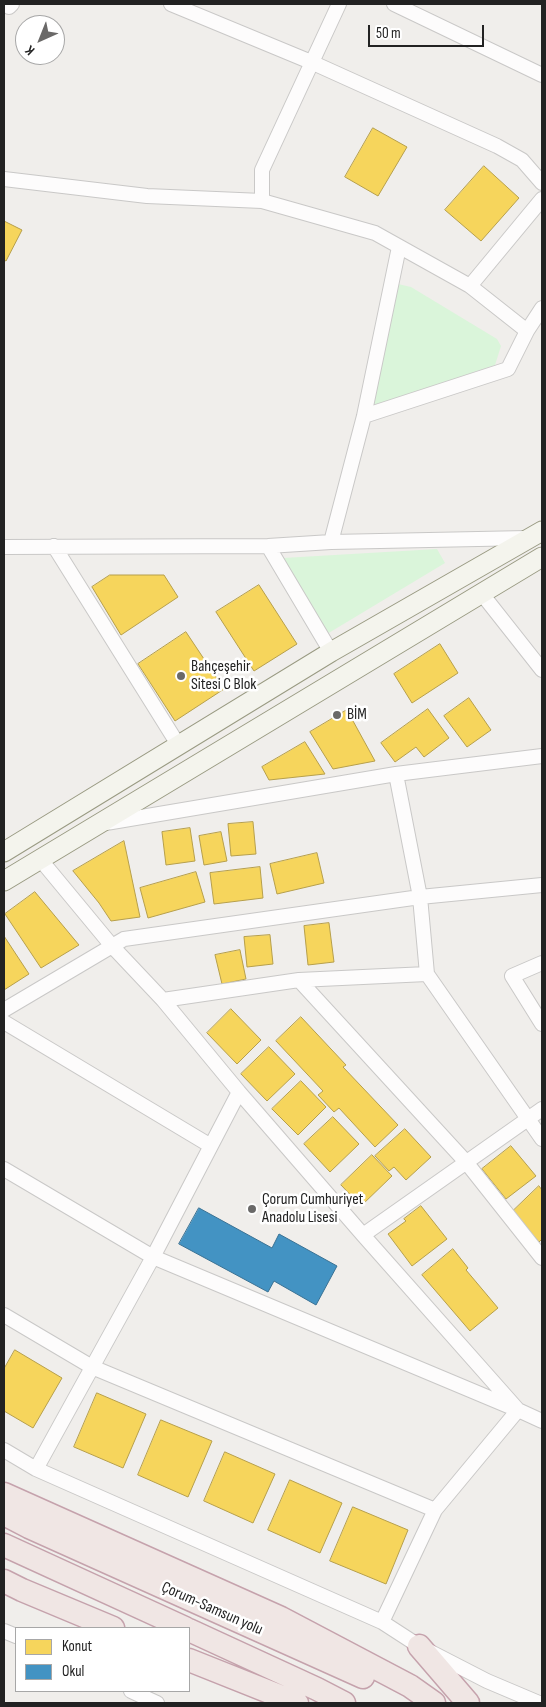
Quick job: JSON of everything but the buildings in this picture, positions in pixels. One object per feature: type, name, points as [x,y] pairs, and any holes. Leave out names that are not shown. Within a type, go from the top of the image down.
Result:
[{"type":"highway","points":[[4,1494],[281,1618],[410,1686],[434,1703]]},
{"type":"highway","name":"Çorum-Samsun yolu","points":[[4,1514],[29,1527],[421,1703]]},
{"type":"highway","name":"Çorum-Samsun yolu","points":[[4,1545],[183,1627]]},
{"type":"highway","points":[[4,1581],[111,1627]]},
{"type":"highway","name":"Çorum-Samsun yolu","points":[[190,1630],[344,1703]]},
{"type":"highway","points":[[419,1646],[468,1703]]},
{"type":"highway","points":[[190,1660],[297,1703]]},
{"type":"main road","points":[[23,870],[6,846],[27,838],[331,652],[536,534]]},
{"type":"main road","points":[[4,881],[542,557]]},
{"type":"main road","points":[[27,838],[40,860]]},
{"type":"street","points":[[171,4],[311,62],[497,146],[522,160],[542,183]]},
{"type":"street","points":[[262,201],[262,170],[339,4]]},
{"type":"street","points":[[394,4],[542,75]]},
{"type":"street","points":[[4,178],[147,196],[262,201],[375,233],[470,286],[527,331]]},
{"type":"street","points":[[470,286],[542,198]]},
{"type":"street","points":[[331,542],[364,416],[399,247]]},
{"type":"street","points":[[364,416],[508,369],[527,331],[542,308]]},
{"type":"street","points":[[4,546],[268,546],[536,534]]},
{"type":"street","points":[[54,546],[179,746]]},
{"type":"street","points":[[268,546],[331,652]]},
{"type":"street","points":[[482,594],[542,670]]},
{"type":"street","points":[[95,825],[396,774],[542,756]]},
{"type":"street","points":[[396,774],[420,897],[427,974],[542,1139]]},
{"type":"street","points":[[40,860],[112,946],[163,1000],[239,1092],[363,1235],[518,1410]]},
{"type":"street","points":[[4,1010],[124,939],[420,897],[542,885]]},
{"type":"street","points":[[542,963],[512,976],[542,1024]]},
{"type":"street","points":[[163,1000],[299,980],[427,974]]},
{"type":"street","points":[[299,980],[466,1162],[542,1258]]},
{"type":"street","points":[[4,1022],[211,1146]]},
{"type":"street","points":[[36,1469],[153,1257],[239,1092]]},
{"type":"street","points":[[363,1235],[542,1109]]},
{"type":"street","points":[[4,1169],[153,1257],[542,1421]]},
{"type":"street","points":[[4,1315],[92,1367],[435,1510]]},
{"type":"street","points":[[382,1622],[435,1510],[518,1410]]},
{"type":"street","points":[[4,1450],[36,1469],[382,1622],[419,1646],[487,1681],[539,1703]]},
{"type":"street","points":[[133,1692],[156,1703]]},
{"type":"green space","points":[[398,284],[411,287],[497,339],[501,346],[495,365],[381,404],[373,404]]},
{"type":"green space","points":[[437,549],[445,563],[327,634],[283,558]]},
{"type":"place","name":"Bahçeşehir Sitesi C Blok","points":[[181,676]]},
{"type":"place","name":"BİM","points":[[337,715]]},
{"type":"place","name":"Çorum Cumhuriyet Anadolu Lisesi","points":[[252,1209]]}]
